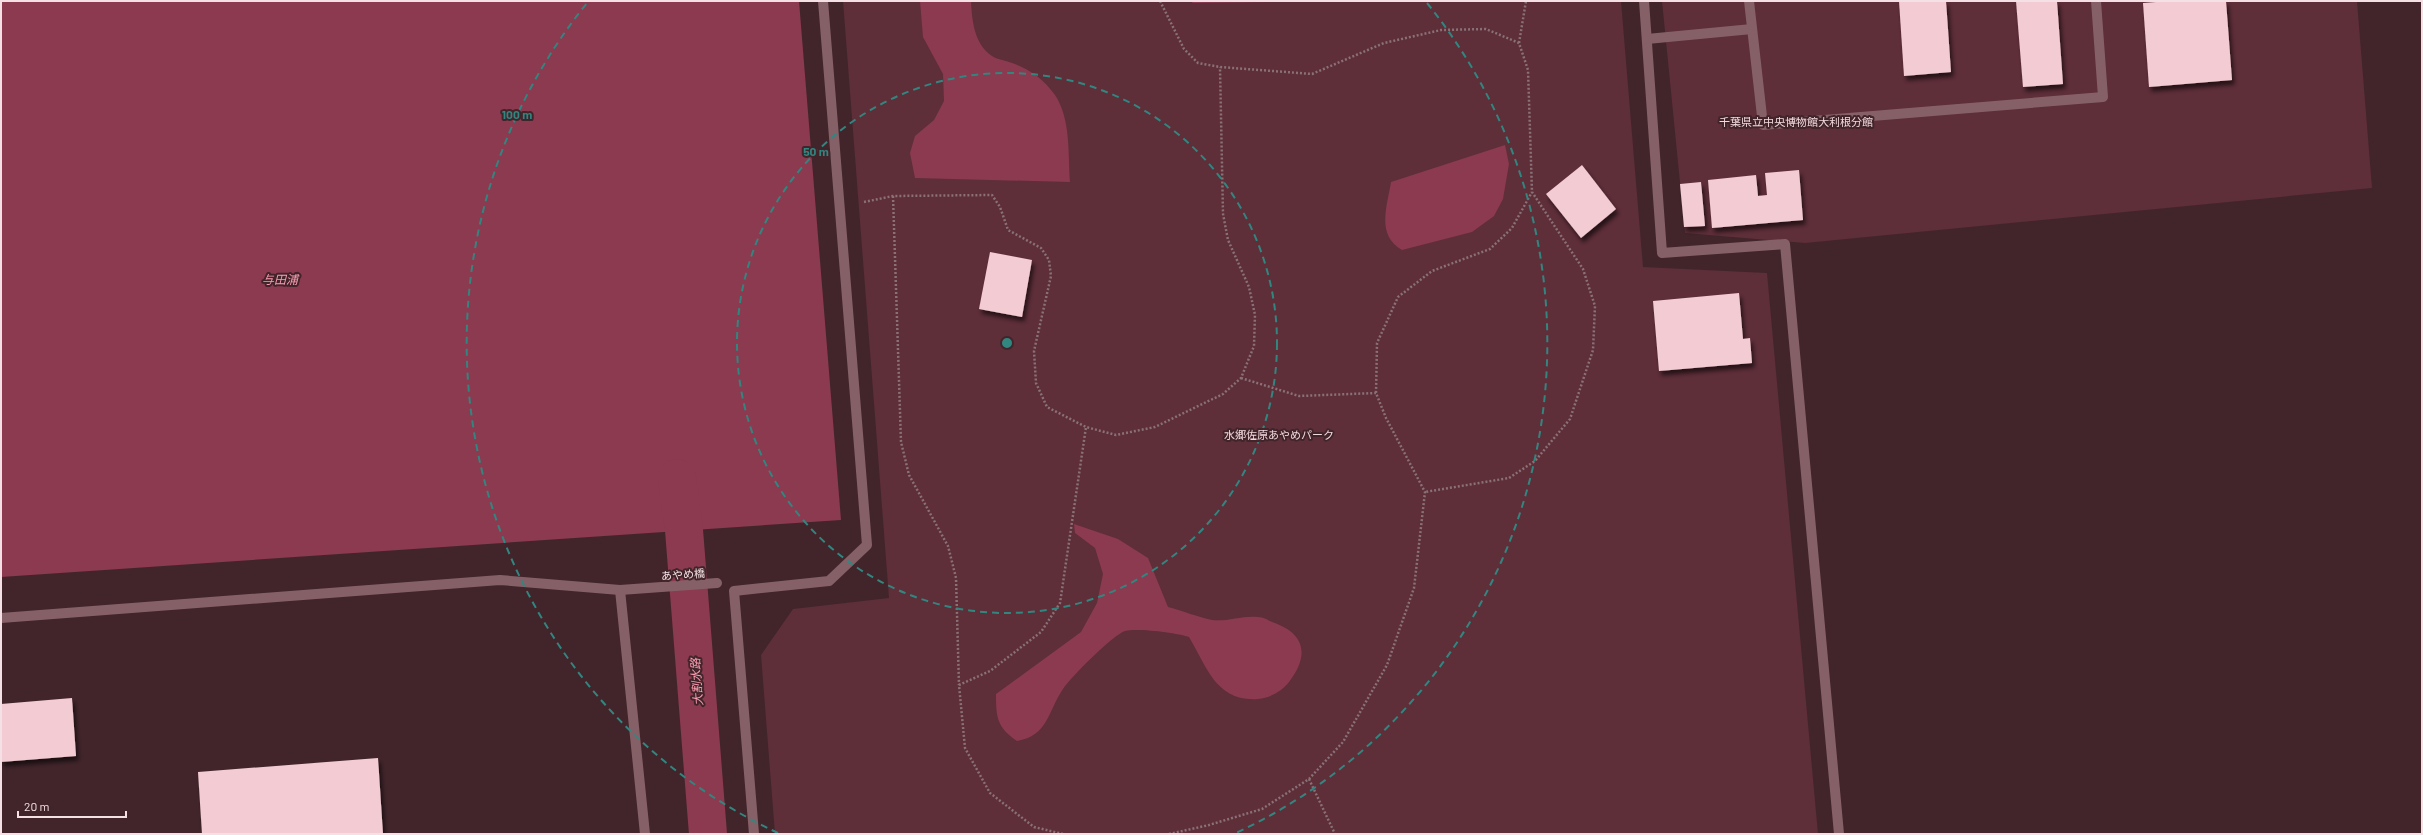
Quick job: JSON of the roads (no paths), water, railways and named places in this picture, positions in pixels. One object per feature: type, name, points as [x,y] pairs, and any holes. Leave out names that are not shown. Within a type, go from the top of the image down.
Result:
[{"type":"street","points":[[754,834],[734,591],[829,581],[867,545],[823,1]]},
{"type":"street","points":[[1644,1],[1662,252],[1785,244],[1839,834]]},
{"type":"street","points":[[1749,1],[1763,125],[2103,97],[2096,1]]},
{"type":"street","points":[[1647,39],[1752,29]]},
{"type":"street","name":"あやめ橋","points":[[1,618],[500,580],[620,590],[717,583]]},
{"type":"street","points":[[620,590],[645,834]]},
{"type":"water","name":"与田浦","points":[[1,1],[799,1],[841,520],[1,577]]},
{"type":"water","points":[[920,1],[971,1],[975,31],[981,45],[986,51],[994,57],[1016,64],[1035,74],[1055,95],[1064,115],[1068,137],[1070,182],[915,178],[910,153],[915,136],[934,120],[944,101],[943,74],[923,37]]},
{"type":"water","points":[[1190,1],[1358,1],[1193,3]]},
{"type":"water","points":[[1505,145],[1509,164],[1503,199],[1494,216],[1472,232],[1402,250],[1394,244],[1389,237],[1385,220],[1391,182]]},
{"type":"water","points":[[1074,524],[1118,539],[1148,558],[1168,607],[1212,620],[1247,617],[1262,618],[1292,632],[1301,646],[1302,654],[1296,672],[1289,682],[1275,694],[1267,697],[1258,699],[1232,695],[1222,689],[1214,680],[1189,637],[1157,631],[1125,631],[1102,648],[1067,683],[1046,721],[1035,734],[1017,741],[1010,736],[1005,731],[997,716],[996,694],[1081,632],[1097,603],[1103,574],[1095,548],[1075,533]]},
{"type":"waterway","name":"大割水路","points":[[677,478],[684,530],[708,834]]},
{"type":"park label","name":"千葉県立中央博物館大利根分館","points":[[1796,121]]},
{"type":"park label","name":"水郷佐原あやめパーク","points":[[1279,434]]}]
